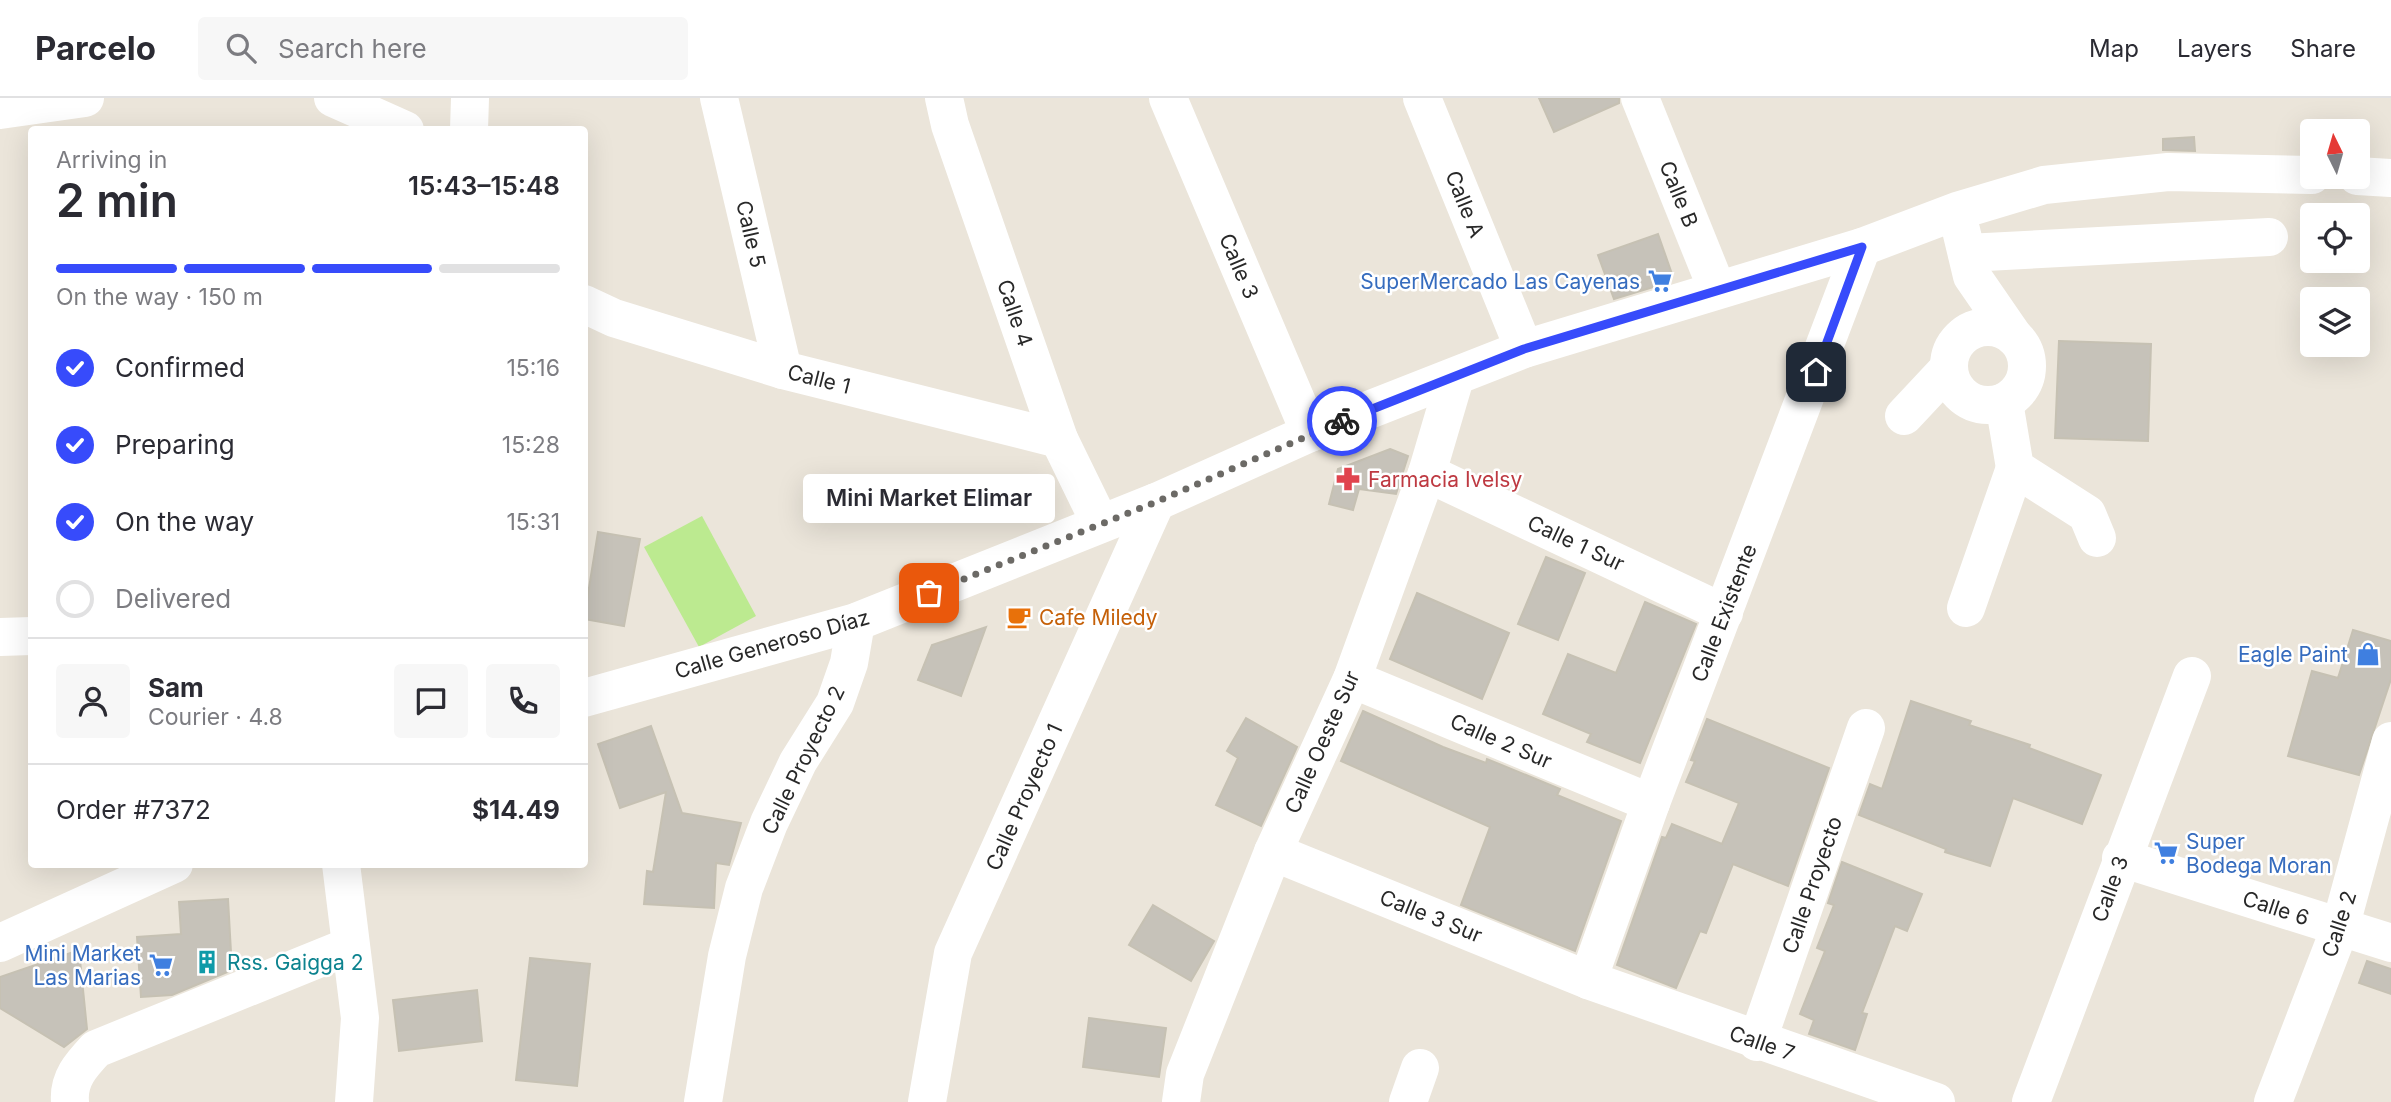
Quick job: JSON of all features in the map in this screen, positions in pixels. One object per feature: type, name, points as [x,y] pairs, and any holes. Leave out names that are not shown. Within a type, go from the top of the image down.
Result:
[{"type":"street","points":[[0,110],[85,98]]},
{"type":"street","points":[[333,98],[396,126]]},
{"type":"street","points":[[469,126],[470,98]]},
{"type":"street","name":"Calle 5","points":[[719,98],[783,370]]},
{"type":"street","name":"Calle 4","points":[[944,98],[950,125],[1059,439],[1100,523]]},
{"type":"street","name":"Calle 3","points":[[1168,98],[1310,433]]},
{"type":"street","name":"Calle A","points":[[1422,98],[1524,349]]},
{"type":"street","name":"Calle B","points":[[1640,98],[1717,289]]},
{"type":"street","name":"Calle Generoso Díaz","points":[[588,697],[856,622],[1156,502],[1310,433],[1524,349],[1862,247],[1957,211],[2044,186],[2168,172],[2300,175]]},
{"type":"street","points":[[1957,211],[1970,264],[1970,331]]},
{"type":"street","points":[[1970,264],[2269,237]]},
{"type":"street","name":"Calle Existente","points":[[1588,980],[1651,803],[1862,247]]},
{"type":"street","points":[[1948,369],[1952,383],[1961,396],[1982,405],[2004,402],[2017,392],[2026,372],[2023,349],[1970,264]]},
{"type":"street","name":"Calle 1","points":[[588,306],[614,318],[783,370],[1059,439]]},
{"type":"street","points":[[1904,416],[1948,369],[1958,340],[1970,331],[1985,327],[2000,329],[2014,337]]},
{"type":"street","name":"Calle Oeste Sur","points":[[1181,1102],[1185,1074],[1273,852],[1352,679],[1427,473],[1455,378]]},
{"type":"street","points":[[1966,608],[2015,468],[2004,402]]},
{"type":"street","points":[[2015,468],[2087,514],[2097,538]]},
{"type":"street","name":"Calle 1 Sur","points":[[1427,473],[1724,613]]},
{"type":"street","name":"Calle Proyecto 1","points":[[927,1102],[953,953],[1156,502]]},
{"type":"street","name":"Calle Proyecto 2","points":[[703,1102],[727,956],[744,888],[769,822],[798,762],[835,703],[849,663],[856,622]]},
{"type":"street","points":[[0,637],[28,636]]},
{"type":"street","name":"Calle 3","points":[[2031,1102],[2192,676]]},
{"type":"street","name":"Calle 2 Sur","points":[[1352,679],[1651,803]]},
{"type":"street","name":"Calle Proyecto","points":[[1757,1042],[1866,728]]},
{"type":"street","name":"Calle 2","points":[[2273,1102],[2340,928],[2391,741]]},
{"type":"street","name":"Calle 3 Sur","points":[[1273,852],[1588,980]]},
{"type":"street","name":"Calle 6","points":[[2121,858],[2391,943]]},
{"type":"street","points":[[0,943],[165,868]]},
{"type":"street","points":[[341,868],[360,1018],[354,1102]]},
{"type":"street","points":[[70,1102],[69,1091],[77,1069],[96,1049],[349,946]]},
{"type":"street","name":"Calle 7","points":[[1588,980],[1757,1042],[1936,1102]]},
{"type":"green space","points":[[702,516],[756,616],[699,647],[644,547]]},
{"type":"building","points":[[1539,98],[1619,98],[1619,103],[1554,132]]},
{"type":"building","points":[[2194,137],[2195,151],[2163,150],[2163,139]]},
{"type":"building","points":[[1658,234],[1672,274],[1670,282],[1614,299],[1598,255]]},
{"type":"building","points":[[2059,341],[2151,344],[2148,441],[2055,438]]},
{"type":"building","points":[[1390,449],[1408,456],[1396,494],[1359,489],[1353,510],[1329,504],[1338,469]]},
{"type":"building","points":[[598,532],[640,539],[624,626],[588,620],[588,594]]},
{"type":"building","points":[[1546,557],[1585,573],[1558,640],[1518,624]]},
{"type":"building","points":[[1417,593],[1509,633],[1482,699],[1390,659]]},
{"type":"building","points":[[1645,602],[1696,624],[1640,763],[1587,742],[1591,734],[1543,714],[1568,654],[1616,673]]},
{"type":"building","points":[[986,627],[961,696],[918,680],[932,645]]},
{"type":"building","points":[[2353,630],[2391,641],[2391,679],[2359,775],[2288,756],[2312,671],[2338,678]]},
{"type":"building","points":[[1911,701],[1971,721],[1969,725],[2030,745],[2029,748],[2101,775],[2082,824],[2013,798],[1990,866],[1945,852],[1946,849],[1859,815],[1870,784],[1882,789]]},
{"type":"building","points":[[1363,711],[1443,747],[1486,763],[1487,759],[1560,789],[1557,795],[1621,821],[1575,951],[1461,905],[1490,827],[1341,761]]},
{"type":"building","points":[[1246,718],[1297,747],[1261,826],[1216,805],[1238,758],[1227,751]]},
{"type":"building","points":[[1707,719],[1829,768],[1788,886],[1733,864],[1706,933],[1700,931],[1676,988],[1617,965],[1662,837],[1666,838],[1672,824],[1722,844],[1739,803],[1686,782],[1695,761],[1691,760]]},
{"type":"building","points":[[651,726],[682,813],[741,823],[729,865],[716,863],[714,908],[644,904],[647,871],[653,872],[666,792],[620,808],[598,744]]},
{"type":"building","points":[[1842,862],[1922,894],[1907,931],[1895,926],[1862,1013],[1867,1014],[1855,1050],[1809,1034],[1814,1020],[1800,1014],[1825,951],[1817,948],[1834,905],[1828,903]]},
{"type":"building","points":[[228,899],[232,970],[172,995],[141,997],[137,937],[181,934],[179,902]]},
{"type":"building","points":[[1153,905],[1214,941],[1191,981],[1129,945]]},
{"type":"building","points":[[79,950],[87,1029],[64,1047],[0,1008],[0,977]]},
{"type":"building","points":[[530,958],[590,964],[577,1086],[516,1080]]},
{"type":"building","points":[[2367,961],[2391,969],[2391,994],[2359,983]]},
{"type":"building","points":[[477,990],[482,1041],[399,1051],[393,1000]]},
{"type":"building","points":[[1089,1018],[1166,1028],[1159,1077],[1083,1067]]},
{"type":"way so far","points":[[929,593],[1156,502],[1342,421]]},
{"type":"place","name":"SuperMercado Las Cayenas","points":[[1660,281]]},
{"type":"place","name":"Farmacia Ivelsy","points":[[1348,479]]},
{"type":"place","name":"Mini Market Elimar","points":[[929,593]]},
{"type":"place","name":"Cafe Miledy","points":[[1019,617]]},
{"type":"place","name":"Eagle Paint","points":[[2368,654]]},
{"type":"place","name":"Super Bodega Moran","points":[[2166,853]]},
{"type":"place","name":"Rss. Gaigga 2","points":[[207,962]]},
{"type":"place","name":"Mini Market Las Marias","points":[[161,965]]},
{"type":"route","points":[[1342,421],[1524,349],[1862,247],[1816,372]]}]
